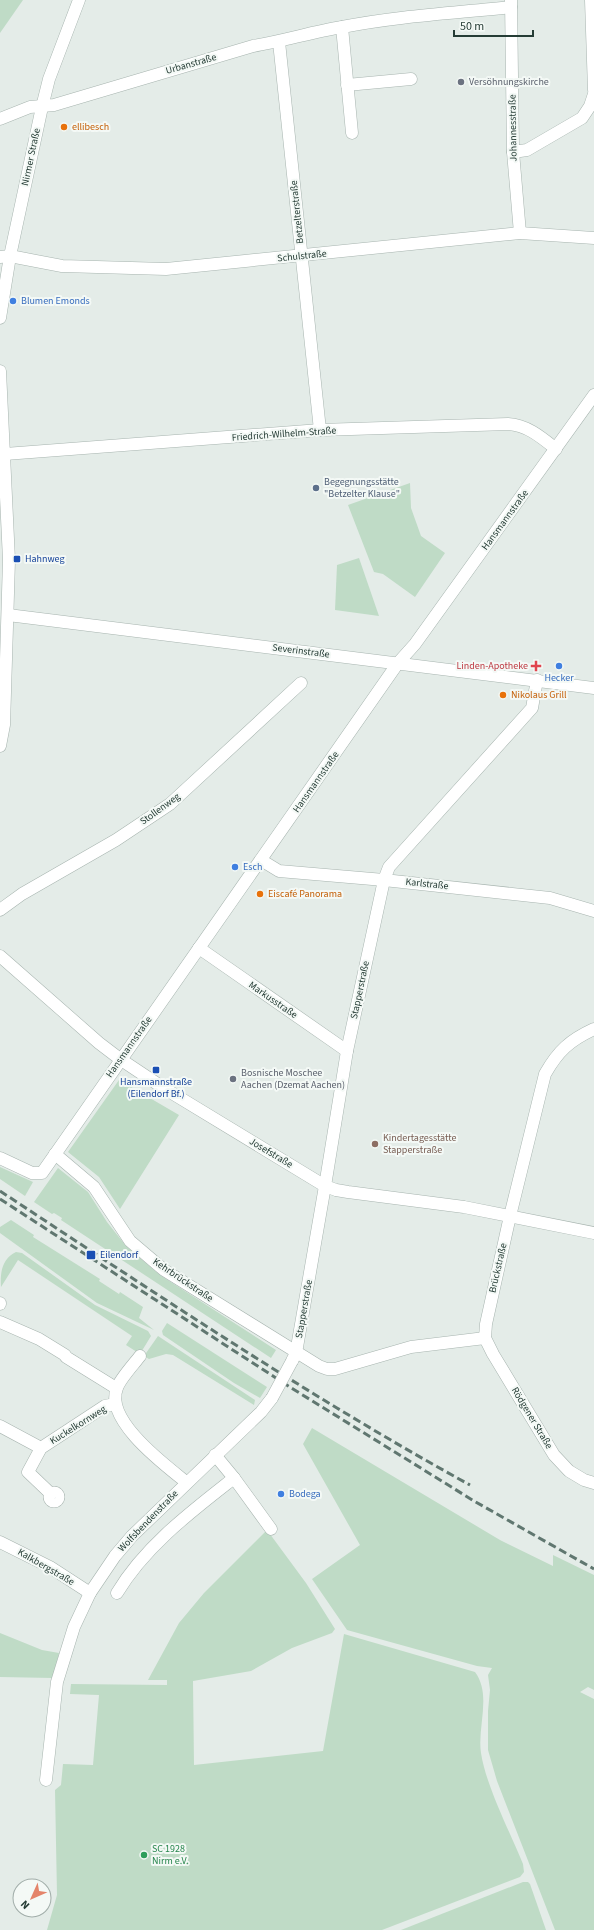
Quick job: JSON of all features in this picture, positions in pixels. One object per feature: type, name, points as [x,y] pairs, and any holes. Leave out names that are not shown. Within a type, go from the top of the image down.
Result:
[{"type":"street","name":"Nirmer Straße","points":[[0,318],[5,256],[42,107],[49,79],[79,0]]},
{"type":"street","points":[[591,0],[594,90]]},
{"type":"street","name":"Urbanstraße","points":[[0,119],[30,107],[42,107],[253,46],[383,20],[511,3]]},
{"type":"street","name":"Johannesstraße","points":[[511,3],[513,152],[520,233]]},
{"type":"street","points":[[342,27],[352,133]]},
{"type":"street","name":"Betzelterstraße","points":[[279,42],[320,430]]},
{"type":"street","points":[[347,85],[411,79]]},
{"type":"street","points":[[513,152],[527,150],[582,118],[590,106],[594,94]]},
{"type":"street","name":"Schulstraße","points":[[5,256],[62,266],[166,269],[520,233],[594,238]]},
{"type":"street","points":[[0,371],[9,560],[8,615],[4,635],[4,725],[0,746]]},
{"type":"street","name":"Hansmannstraße","points":[[0,1158],[32,1173],[42,1173],[120,1059],[398,663],[415,644],[556,448],[592,402]]},
{"type":"street","name":"Friedrich-Wilhelm-Straße","points":[[5,454],[320,430],[508,424],[520,425],[556,448]]},
{"type":"street","name":"Severinstraße","points":[[8,615],[594,688]]},
{"type":"street","name":"Stapperstraße","points":[[294,1357],[325,1186],[347,1051],[384,880],[389,867],[532,708],[537,680]]},
{"type":"street","name":"Stollenweg","points":[[0,910],[22,894],[116,840],[170,804],[302,683]]},
{"type":"street","name":"Karlstraße","points":[[261,860],[279,872],[384,880],[550,898],[594,911]]},
{"type":"street","name":"Markusstraße","points":[[199,948],[347,1051]]},
{"type":"street","name":"Josefstraße","points":[[0,956],[99,1043],[120,1059],[162,1087],[325,1186],[336,1190],[464,1207],[594,1233]]},
{"type":"street","name":"Brückstraße","points":[[485,1338],[486,1324],[510,1216],[545,1074],[554,1057],[567,1044],[594,1029]]},
{"type":"street","name":"Kehrbrückstraße","points":[[55,1154],[94,1187],[130,1241],[164,1270],[294,1357]]},
{"type":"street","points":[[0,1322],[39,1340],[116,1388],[140,1356]]},
{"type":"street","points":[[294,1357],[327,1369],[335,1369],[411,1347],[485,1338]]},
{"type":"street","name":"Rödgener Straße","points":[[485,1338],[493,1354],[554,1455],[568,1471],[594,1484]]},
{"type":"street","name":"Wolfsbendenstraße","points":[[46,1780],[57,1682],[74,1627],[90,1593],[108,1565],[132,1536],[186,1482],[260,1412],[272,1398],[294,1357]]},
{"type":"street","name":"Kuckelkornweg","points":[[116,1388],[115,1404],[128,1428],[148,1451],[186,1482]]},
{"type":"street","name":"Kuckelkornweg","points":[[51,1494],[28,1472],[41,1448],[105,1406],[115,1404]]},
{"type":"street","name":"Kuckelkornweg","points":[[0,1426],[41,1448]]},
{"type":"street","points":[[215,1455],[234,1478],[271,1529]]},
{"type":"street","points":[[117,1593],[128,1576],[175,1526],[234,1478]]},
{"type":"street","name":"Kalkbergstraße","points":[[0,1542],[44,1564],[90,1593]]},
{"type":"green space","points":[[0,0],[23,0],[0,33]]},
{"type":"green space","points":[[410,483],[411,508],[421,536],[445,553],[415,597],[383,574],[374,572],[348,505]]},
{"type":"green space","points":[[359,558],[379,616],[335,610],[337,565]]},
{"type":"green space","points":[[119,1080],[179,1115],[120,1209],[99,1177],[68,1152]]},
{"type":"green space","points":[[0,1167],[33,1182],[25,1196],[0,1179]]},
{"type":"green space","points":[[58,1168],[88,1192],[107,1222],[126,1246],[160,1275],[276,1350],[271,1358],[61,1220],[62,1218],[54,1213],[52,1214],[34,1202]]},
{"type":"green space","points":[[11,1220],[34,1235],[33,1237],[100,1279],[99,1281],[119,1294],[120,1292],[143,1307],[139,1318],[154,1330],[97,1303],[0,1233],[0,1227]]},
{"type":"green space","points":[[16,1252],[22,1253],[95,1305],[148,1331],[151,1336],[140,1354],[126,1345],[132,1336],[18,1260],[1,1287],[3,1266],[8,1258]]},
{"type":"green space","points":[[167,1323],[267,1387],[260,1398],[234,1383],[163,1335],[162,1331]]},
{"type":"green space","points":[[158,1336],[255,1400],[254,1405],[173,1355],[166,1354],[149,1359],[144,1356]]},
{"type":"green space","points":[[312,1428],[500,1540],[553,1566],[553,1555],[594,1575],[594,1690],[588,1687],[580,1692],[594,1699],[594,1930],[555,1930],[497,1781],[488,1750],[488,1711],[490,1690],[488,1675],[492,1668],[477,1666],[347,1630],[312,1579],[360,1545],[303,1444]]},
{"type":"green space","points":[[267,1530],[306,1583],[335,1629],[332,1633],[292,1648],[251,1671],[193,1681],[194,1765],[323,1751],[344,1634],[475,1672],[483,1691],[480,1743],[481,1753],[493,1794],[523,1864],[524,1872],[520,1877],[382,1930],[47,1930],[50,1918],[52,1918],[57,1895],[55,1790],[61,1785],[63,1764],[93,1765],[99,1695],[70,1694],[71,1684],[167,1685],[167,1680],[148,1680],[179,1623],[204,1593]]},
{"type":"green space","points":[[0,1633],[42,1650],[59,1653],[53,1678],[0,1677]]},
{"type":"green space","points":[[523,1882],[528,1882],[530,1884],[546,1930],[401,1930]]},
{"type":"railway","points":[[0,1191],[291,1380],[470,1485]]},
{"type":"railway","points":[[0,1199],[293,1389],[474,1501],[594,1569]]},
{"type":"place","name":"Versöhnungskirche","points":[[461,82]]},
{"type":"place","name":"ellibesch","points":[[64,127]]},
{"type":"place","name":"Blumen Emonds","points":[[13,301]]},
{"type":"place","name":"Begegnungsstätte \"Betzelter Klause\"","points":[[316,488]]},
{"type":"place","name":"Hahnweg","points":[[17,559]]},
{"type":"place","name":"Linden-Apotheke","points":[[536,666]]},
{"type":"place","name":"Hecker","points":[[559,666]]},
{"type":"place","name":"Nikolaus Grill","points":[[503,695]]},
{"type":"place","name":"Esch","points":[[235,867]]},
{"type":"place","name":"Eiscafé Panorama","points":[[260,894]]},
{"type":"place","name":"Hansmannstraße (Eilendorf Bf.)","points":[[156,1070]]},
{"type":"place","name":"Bosnische Moschee Aachen (Dzemat Aachen)","points":[[233,1079]]},
{"type":"place","name":"Kindertagesstätte Stapperstraße","points":[[375,1144]]},
{"type":"place","name":"Eilendorf","points":[[91,1255]]},
{"type":"place","name":"Bodega","points":[[281,1494]]},
{"type":"place","name":"SC 1928 Nirm e.V.","points":[[144,1855]]}]
